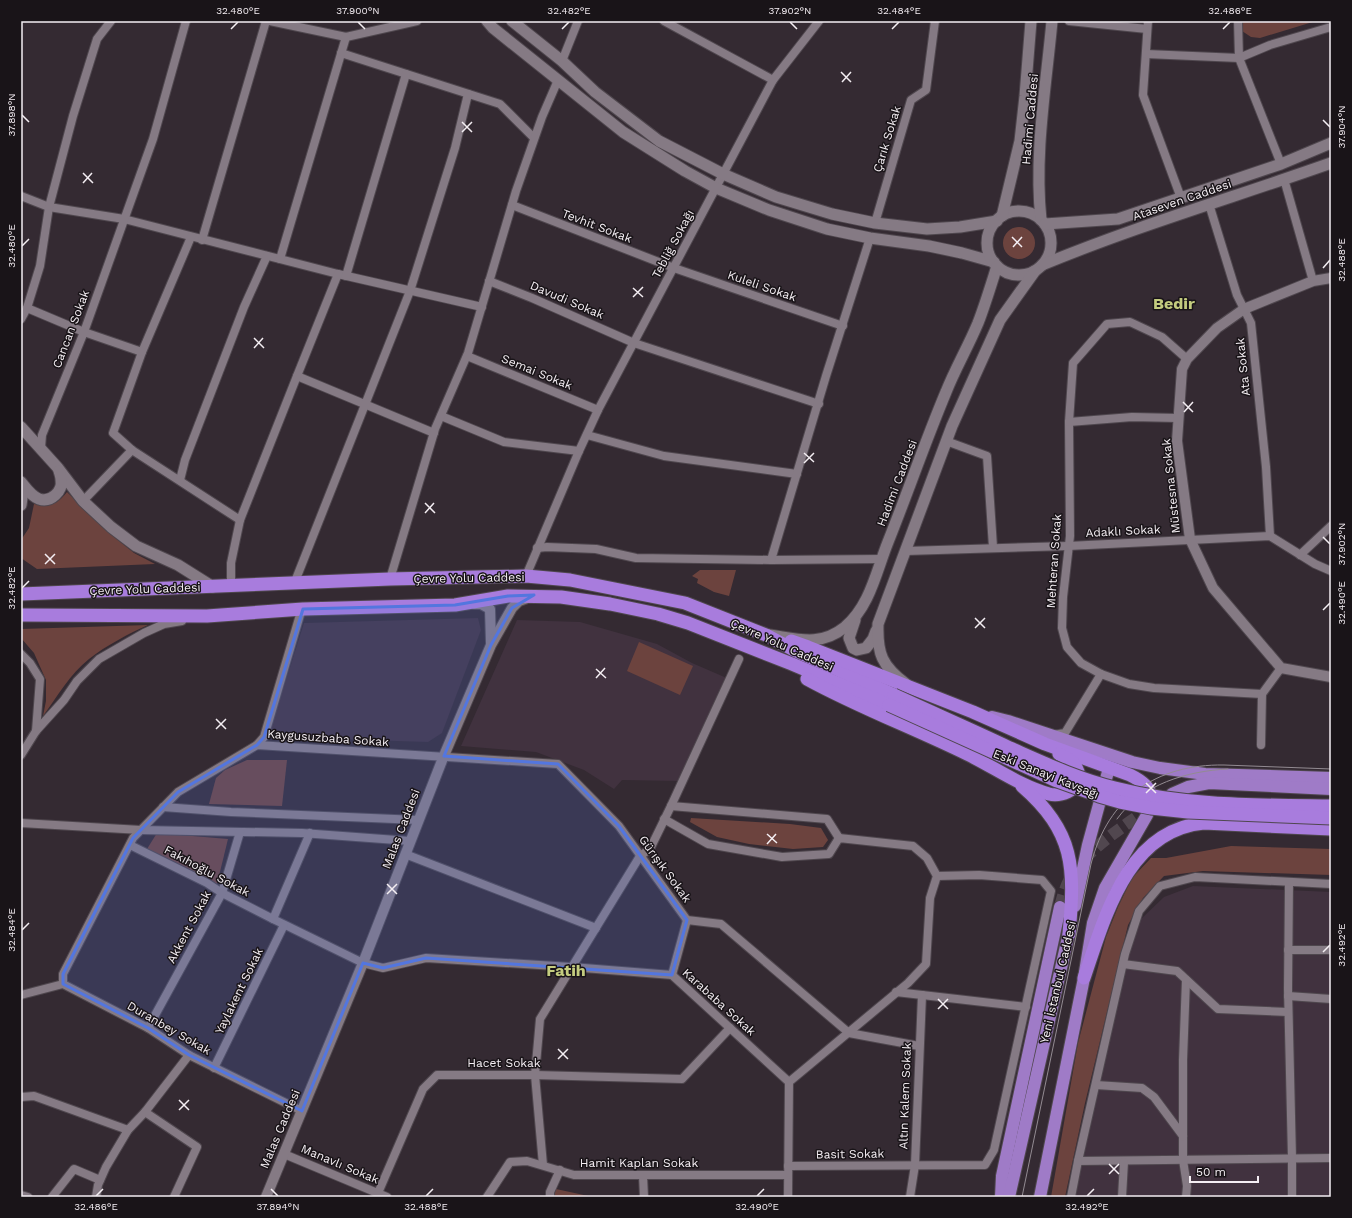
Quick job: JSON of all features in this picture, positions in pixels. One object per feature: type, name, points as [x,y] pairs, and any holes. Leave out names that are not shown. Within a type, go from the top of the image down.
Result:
[{"type":"highway","name":"Çevre Yolu Caddesi","points":[[21,594],[390,579],[526,576],[570,580],[685,603],[766,635],[892,700]]},
{"type":"highway","name":"Çevre Yolu Caddesi","points":[[21,615],[207,616],[303,609],[455,605],[508,596],[534,595],[562,597],[610,604],[658,614],[688,623],[760,652],[892,700]]},
{"type":"highway","points":[[766,635],[808,647],[1048,740],[1109,768],[1142,781],[1149,790],[1151,802]]},
{"type":"highway","points":[[760,652],[818,685],[967,754],[1028,786],[1057,795],[1070,791],[1075,786],[1078,774],[1076,767],[1048,740]]},
{"type":"highway","name":"Eski Sanayi Kavşağı","points":[[892,700],[1084,779],[1113,788],[1153,797],[1192,802],[1331,806]]},
{"type":"highway","name":"Eski Sanayi Kavşağı","points":[[892,700],[1057,781],[1120,802],[1151,808],[1188,812],[1331,818]]},
{"type":"highway","points":[[1008,775],[1045,809],[1054,821],[1063,839],[1070,863],[1072,879],[1069,934]]},
{"type":"highway","points":[[1084,978],[1107,913],[1122,882],[1140,856],[1163,836],[1189,825],[1204,823],[1331,829]]},
{"type":"main road","points":[[487,21],[623,132],[685,171],[716,188],[776,212],[827,229],[870,238],[962,252],[995,264],[1006,272],[1016,275],[1027,274],[1039,268]]},
{"type":"main road","points":[[512,21],[562,61],[595,92],[660,141],[723,174],[776,197],[832,214],[875,223],[927,229],[960,227],[1000,218],[1012,212],[1023,212],[1033,214],[1043,222],[1049,232],[1051,241],[1047,258],[1000,320],[946,441],[870,645],[862,650],[857,650],[851,646],[849,638],[857,616]]},
{"type":"main road","name":"Hadimi Caddesi","points":[[1000,218],[1020,141],[1031,21]]},
{"type":"main road","name":"Hadimi Caddesi","points":[[1043,222],[1038,196],[1038,160],[1052,21]]},
{"type":"main road","points":[[1043,222],[1118,219],[1281,164],[1331,143]]},
{"type":"main road","name":"Ataseven Caddesi","points":[[1039,268],[1074,252],[1331,163]]},
{"type":"main road","points":[[995,264],[989,254],[987,244],[988,235],[1000,218]]},
{"type":"main road","name":"Hadimi Caddesi","points":[[766,635],[823,640],[843,629],[857,616],[872,588],[881,559],[946,391],[978,323],[995,264]]},
{"type":"main road","points":[[21,427],[58,468],[83,501],[111,527],[136,546],[178,565],[213,587]]},
{"type":"main road","points":[[21,483],[30,493],[40,499],[51,499],[60,491],[62,481],[58,468]]},
{"type":"main road","points":[[21,483],[23,491],[21,504]]},
{"type":"main road","points":[[878,624],[878,644],[884,661],[894,674],[910,687]]},
{"type":"main road","points":[[1048,740],[1160,768],[1205,774],[1331,778]]},
{"type":"main road","name":"Yeni İstanbul Caddesi","points":[[1009,1197],[1088,844],[1109,768]]},
{"type":"main road","points":[[1172,794],[1188,787],[1209,783],[1331,789]]},
{"type":"main road","name":"Yeni İstanbul Caddesi","points":[[1040,1197],[1084,978],[1090,935],[1100,899],[1111,876],[1147,815],[1151,802]]},
{"type":"main road","name":"Yeni İstanbul Caddesi","points":[[1001,1197],[1002,1176],[1060,907]]},
{"type":"street","points":[[21,319],[27,308],[40,266],[49,207],[73,116],[97,39],[111,21]]},
{"type":"street","name":"Cancan Sokak","points":[[41,448],[42,435],[84,332],[153,139],[186,21]]},
{"type":"street","points":[[202,240],[266,21]]},
{"type":"street","points":[[270,21],[346,37],[417,21]]},
{"type":"street","points":[[562,61],[578,21]]},
{"type":"street","points":[[664,21],[680,25],[773,80]]},
{"type":"street","name":"Tebliğ Sokağı","points":[[526,576],[598,410],[773,80],[818,21]]},
{"type":"street","name":"Çarık Sokak","points":[[875,223],[911,100],[926,90],[935,21]]},
{"type":"street","points":[[1069,21],[1148,25],[1143,95],[1181,198]]},
{"type":"street","points":[[1238,21],[1239,58],[1281,164]]},
{"type":"street","points":[[1146,54],[1239,58],[1270,45],[1331,27]]},
{"type":"street","points":[[280,260],[346,37]]},
{"type":"street","points":[[341,53],[500,104],[534,138]]},
{"type":"street","points":[[231,586],[231,563],[240,520],[297,376],[342,275],[406,74]]},
{"type":"street","points":[[390,579],[434,433],[467,356],[512,205],[534,138],[558,80]]},
{"type":"street","points":[[294,584],[410,291],[455,148],[468,94]]},
{"type":"street","points":[[1284,179],[1313,281]]},
{"type":"street","points":[[21,196],[49,207],[124,219],[280,260],[482,307]]},
{"type":"street","name":"Ata Sokak","points":[[1209,204],[1237,295],[1251,323],[1266,467],[1270,536]]},
{"type":"street","name":"Tevhit Sokak","points":[[512,205],[674,268]]},
{"type":"street","points":[[191,237],[142,352],[112,433],[132,450],[240,520]]},
{"type":"street","points":[[771,560],[870,238]]},
{"type":"street","points":[[180,480],[185,460],[241,314],[267,256]]},
{"type":"street","name":"Kuleli Sokak","points":[[674,268],[843,326]]},
{"type":"street","name":"Müstesna Sokak","points":[[1281,668],[1213,588],[1190,539],[1177,441],[1182,369],[1187,359],[1217,328],[1244,309],[1313,281],[1331,278]]},
{"type":"street","name":"Davudi Sokak","points":[[489,281],[532,298],[634,343],[819,404]]},
{"type":"street","points":[[27,308],[84,332],[142,352]]},
{"type":"street","name":"Mehteran Sokak","points":[[1187,359],[1162,337],[1130,322],[1107,324],[1073,363],[1069,422],[1070,536],[1063,597],[1062,628],[1067,647],[1081,663],[1101,674],[1129,684],[1154,688],[1262,694]]},
{"type":"street","name":"Semai Sokak","points":[[467,356],[598,410]]},
{"type":"street","points":[[297,376],[434,433]]},
{"type":"street","points":[[441,416],[504,442],[579,451]]},
{"type":"street","points":[[1069,422],[1132,417],[1178,418]]},
{"type":"street","points":[[586,435],[664,456],[797,474]]},
{"type":"street","points":[[946,441],[986,456],[993,547]]},
{"type":"street","points":[[83,501],[132,450]]},
{"type":"street","points":[[1300,555],[1331,526]]},
{"type":"street","points":[[1270,536],[1315,564],[1331,572]]},
{"type":"street","name":"Adaklı Sokak","points":[[906,551],[993,547],[1068,546],[1270,536]]},
{"type":"street","points":[[537,548],[546,546],[596,549],[636,558],[771,560],[881,559]]},
{"type":"street","name":"Malas Caddesi","points":[[266,1197],[363,963],[418,820],[448,757],[491,645],[512,608],[519,601],[534,595]]},
{"type":"street","points":[[455,605],[481,604],[490,608],[491,645]]},
{"type":"street","points":[[257,745],[264,737],[303,609]]},
{"type":"street","points":[[21,755],[36,731],[64,700],[77,681],[99,659],[144,633],[164,624],[207,616]]},
{"type":"street","points":[[21,654],[30,663],[40,680],[36,731]]},
{"type":"street","points":[[543,1166],[535,1075],[540,1019],[640,856],[650,849],[738,659]]},
{"type":"street","points":[[1261,745],[1262,694],[1281,668],[1331,677]]},
{"type":"street","points":[[1048,740],[1064,733],[1101,674]]},
{"type":"street","name":"Kaygusuzbaba Sokak","points":[[63,984],[63,974],[133,838],[178,792],[257,745],[448,757]]},
{"type":"street","name":"Gürışık Sokak","points":[[448,757],[558,764],[618,826],[687,920],[721,924],[849,1033],[919,1046]]},
{"type":"street","points":[[671,806],[827,820],[839,838]]},
{"type":"street","points":[[163,807],[231,812],[418,820]]},
{"type":"street","points":[[664,819],[708,844],[782,857],[828,854],[839,838]]},
{"type":"street","points":[[21,823],[141,830],[310,833],[410,841]]},
{"type":"street","name":"Akkent Sokak","points":[[148,1028],[222,893],[240,832]]},
{"type":"street","points":[[272,919],[310,833]]},
{"type":"street","points":[[788,1197],[789,1082],[908,983],[926,964],[930,898],[937,876],[927,858],[913,846],[839,838]]},
{"type":"street","name":"Fakıhoğlu Sokak","points":[[130,845],[207,883],[222,893],[284,925]]},
{"type":"street","points":[[405,854],[596,928]]},
{"type":"street","points":[[896,992],[1026,1007],[1051,892],[1042,880],[979,875],[937,876]]},
{"type":"street","points":[[1071,1197],[1123,964],[1139,911],[1160,886],[1195,877],[1331,884]]},
{"type":"street","points":[[1289,882],[1288,1012],[1292,1197]]},
{"type":"street","points":[[672,975],[687,920]]},
{"type":"street","name":"Karababa Sokak","points":[[284,925],[363,963],[383,968],[426,958],[672,975],[789,1082]]},
{"type":"street","name":"Yaylakent Sokak","points":[[214,1068],[284,925]]},
{"type":"street","points":[[1288,950],[1331,950]]},
{"type":"street","points":[[1123,964],[1177,971],[1218,1009],[1288,1012]]},
{"type":"street","points":[[1186,980],[1183,1060],[1183,1160],[1187,1186],[1186,1197]]},
{"type":"street","points":[[21,995],[63,984]]},
{"type":"street","name":"Duranbey Sokak","points":[[63,984],[148,1028],[189,1055],[302,1112]]},
{"type":"street","name":"Altın Kalem Sokak","points":[[910,1197],[914,1165],[922,995]]},
{"type":"street","points":[[1288,996],[1331,999]]},
{"type":"street","name":"Basit Sokak","points":[[788,1166],[984,1165],[994,1150],[1026,1007]]},
{"type":"street","name":"Hacet Sokak","points":[[378,1193],[423,1089],[437,1075],[535,1075],[682,1079],[730,1028]]},
{"type":"street","points":[[96,1197],[100,1180],[106,1167],[128,1130],[145,1112],[189,1055]]},
{"type":"street","points":[[1096,1085],[1142,1088],[1154,1097],[1183,1136]]},
{"type":"street","points":[[21,1097],[34,1096],[128,1130]]},
{"type":"street","points":[[145,1112],[197,1147],[174,1197]]},
{"type":"street","name":"Manavlı Sokak","points":[[284,1154],[387,1197]]},
{"type":"street","points":[[1078,1162],[1331,1158]]},
{"type":"street","name":"Hamit Kaplan Sokak","points":[[487,1197],[510,1162],[527,1161],[574,1175],[788,1175]]},
{"type":"street","points":[[1122,1197],[1124,1162]]},
{"type":"street","points":[[52,1197],[74,1169],[100,1180]]},
{"type":"street","points":[[550,1197],[550,1192],[560,1170]]},
{"type":"street","points":[[643,1176],[644,1197]]},
{"type":"street","points":[[21,1195],[28,1197]]},
{"type":"highlighted area","points":[[534,595],[512,608],[491,645],[444,756],[558,764],[619,826],[687,920],[672,975],[426,958],[383,968],[363,963],[302,1111],[189,1055],[148,1028],[63,984],[63,974],[133,838],[178,792],[257,745],[264,737],[303,609],[455,605],[508,596]]},
{"type":"shaded area","points":[[1242,21],[1316,21],[1260,38],[1251,37],[1242,31]]},
{"type":"shaded area","points":[[1016,227],[1022,227],[1032,234],[1035,243],[1034,249],[1028,256],[1022,259],[1016,259],[1006,252],[1003,246],[1003,240],[1010,230]]},
{"type":"shaded area","points":[[67,492],[109,533],[134,553],[155,564],[37,569],[21,558],[21,540],[29,528],[34,504],[53,504],[60,500]]},
{"type":"shaded area","points":[[700,570],[736,570],[729,596],[714,592],[697,583],[698,579],[692,576]]},
{"type":"shaded area","points":[[478,618],[481,630],[442,733],[428,742],[268,737],[304,623]]},
{"type":"shaded area","points":[[517,620],[580,622],[657,644],[692,663],[729,679],[680,781],[622,780],[614,789],[584,770],[536,752],[461,746]]},
{"type":"shaded area","points":[[148,625],[102,649],[82,665],[43,716],[46,701],[46,680],[34,653],[21,638],[21,629]]},
{"type":"shaded area","points":[[639,642],[693,666],[680,695],[627,671]]},
{"type":"shaded area","points":[[247,760],[287,760],[282,806],[209,804],[216,778],[225,770]]},
{"type":"shaded area","points":[[691,818],[790,824],[821,828],[828,840],[823,847],[793,849],[749,844],[717,837],[690,822]]},
{"type":"shaded area","points":[[157,833],[228,839],[217,884],[147,849]]},
{"type":"shaded area","points":[[1231,846],[1331,849],[1331,875],[1203,871],[1164,876],[1143,898],[1128,925],[1085,1103],[1065,1197],[1051,1197],[1078,1043],[1106,937],[1132,878],[1151,858],[1166,858]]},
{"type":"shaded area","points":[[1193,886],[1331,892],[1331,1197],[1068,1197],[1108,1014],[1140,920],[1164,897]]},
{"type":"shaded area","points":[[556,1189],[593,1197],[553,1197]]},
{"type":"tunnel","points":[[1060,907],[1070,879],[1078,866],[1087,856],[1108,838],[1153,806]]},
{"type":"tram line","points":[[1022,1197],[1091,864],[1099,840],[1110,820],[1123,803],[1139,789],[1157,778],[1177,771],[1200,766],[1224,765],[1331,769]]},
{"type":"tram line","points":[[1117,819],[1127,807],[1152,788],[1181,776],[1212,770],[1228,769]]},
{"type":"district","name":"Bedir","points":[[1174,303]]},
{"type":"district","name":"Fatih","points":[[566,970]]}]
